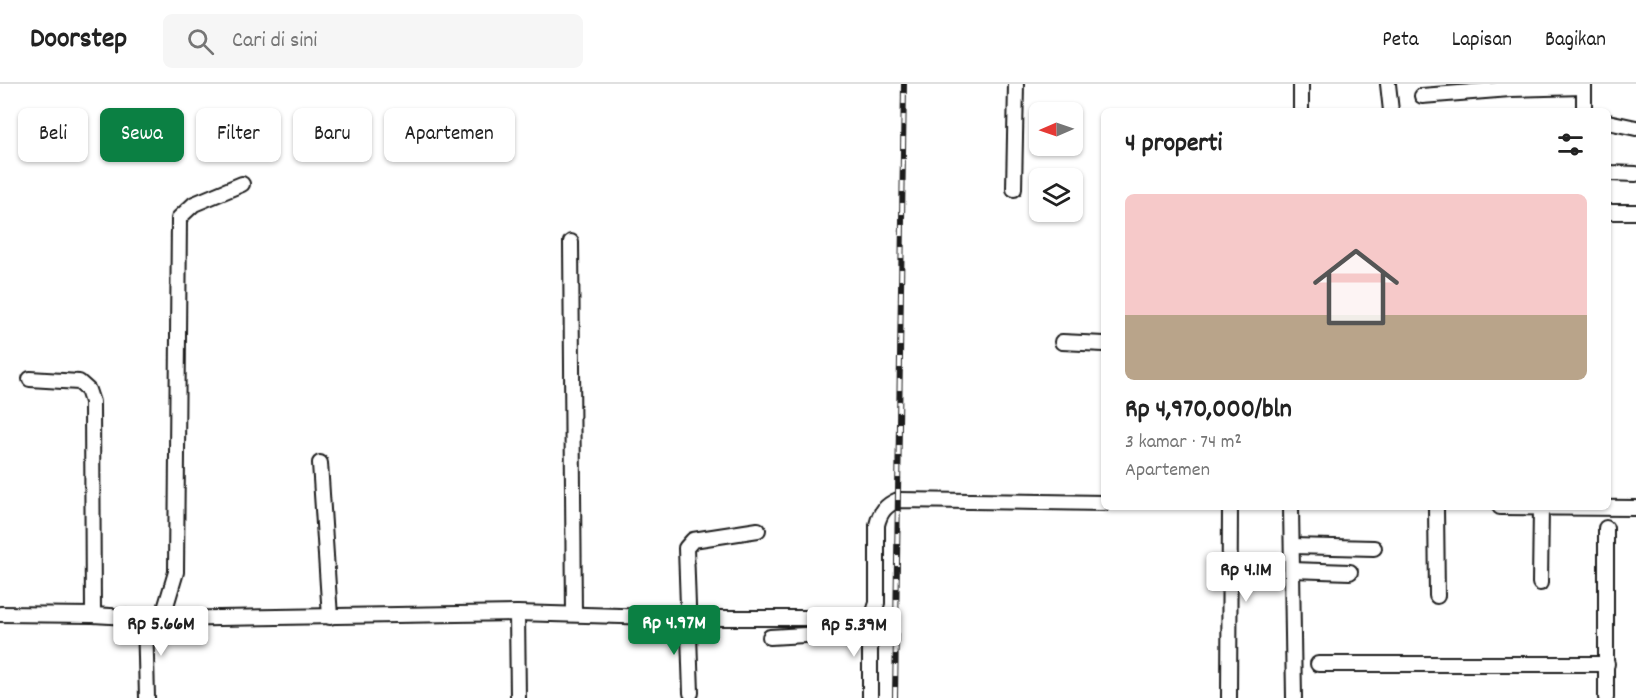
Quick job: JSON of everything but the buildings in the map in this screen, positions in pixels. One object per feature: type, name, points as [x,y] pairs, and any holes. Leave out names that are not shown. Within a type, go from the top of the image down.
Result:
[{"type":"street","points":[[1014,189],[1016,84]]},
{"type":"street","points":[[1301,84],[1301,108]]},
{"type":"street","points":[[1388,84],[1391,108]]},
{"type":"street","points":[[1422,96],[1584,86],[1584,108]]},
{"type":"street","points":[[1611,123],[1636,128]]},
{"type":"street","points":[[1611,173],[1636,174]]},
{"type":"street","points":[[162,619],[176,572],[179,218],[194,204],[242,184]]},
{"type":"street","points":[[1611,212],[1636,212]]},
{"type":"street","points":[[571,242],[574,614]]},
{"type":"street","points":[[1062,342],[1101,344]]},
{"type":"street","points":[[30,379],[79,382],[88,390],[92,402],[93,615]]},
{"type":"street","points":[[320,463],[330,617]]},
{"type":"street","points":[[870,698],[870,618],[877,603],[877,525],[879,516],[890,503],[898,500],[1101,503]]},
{"type":"street","points":[[1611,508],[1636,508]]},
{"type":"street","points":[[1229,698],[1230,510]]},
{"type":"street","points":[[1291,510],[1294,698]]},
{"type":"street","points":[[1436,510],[1437,596]]},
{"type":"street","points":[[1540,584],[1541,510]]},
{"type":"street","points":[[1606,528],[1606,698]]},
{"type":"street","points":[[691,693],[686,548],[693,540],[758,530]]},
{"type":"street","points":[[1292,546],[1374,548]]},
{"type":"street","points":[[1292,570],[1350,572]]},
{"type":"street","points":[[517,613],[518,698]]},
{"type":"street","points":[[0,614],[93,615],[162,619],[517,613],[689,618],[870,618]]},
{"type":"street","points":[[144,617],[147,698]]},
{"type":"street","points":[[770,637],[822,634],[826,627],[825,618]]},
{"type":"street","points":[[1318,664],[1607,664]]},
{"type":"railway","points":[[895,698],[904,84]]}]
